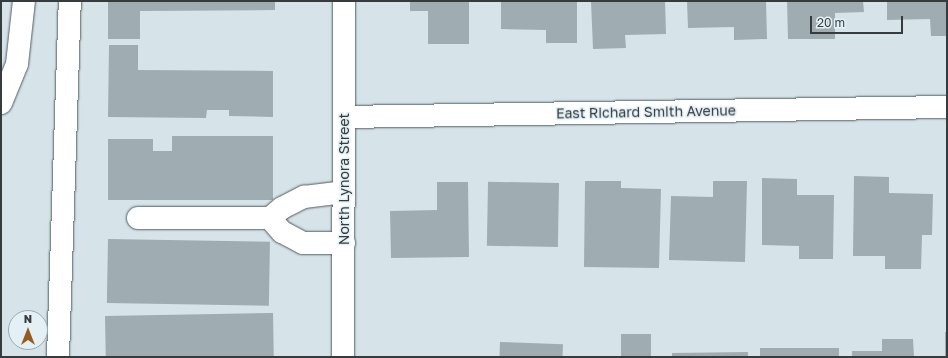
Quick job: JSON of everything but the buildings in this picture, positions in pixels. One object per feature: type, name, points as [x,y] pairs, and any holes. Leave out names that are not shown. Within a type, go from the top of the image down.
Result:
[{"type":"main road","points":[[1,103],[16,64],[24,1]]},
{"type":"main road","points":[[58,357],[70,1]]},
{"type":"main road","name":"North Lynora Street","points":[[343,357],[344,1]]},
{"type":"main road","name":"East Richard Smith Avenue","points":[[344,116],[947,108]]},
{"type":"main road","points":[[138,218],[270,218],[282,208],[304,197],[344,192]]},
{"type":"main road","points":[[270,218],[282,232],[303,243],[344,243]]}]
